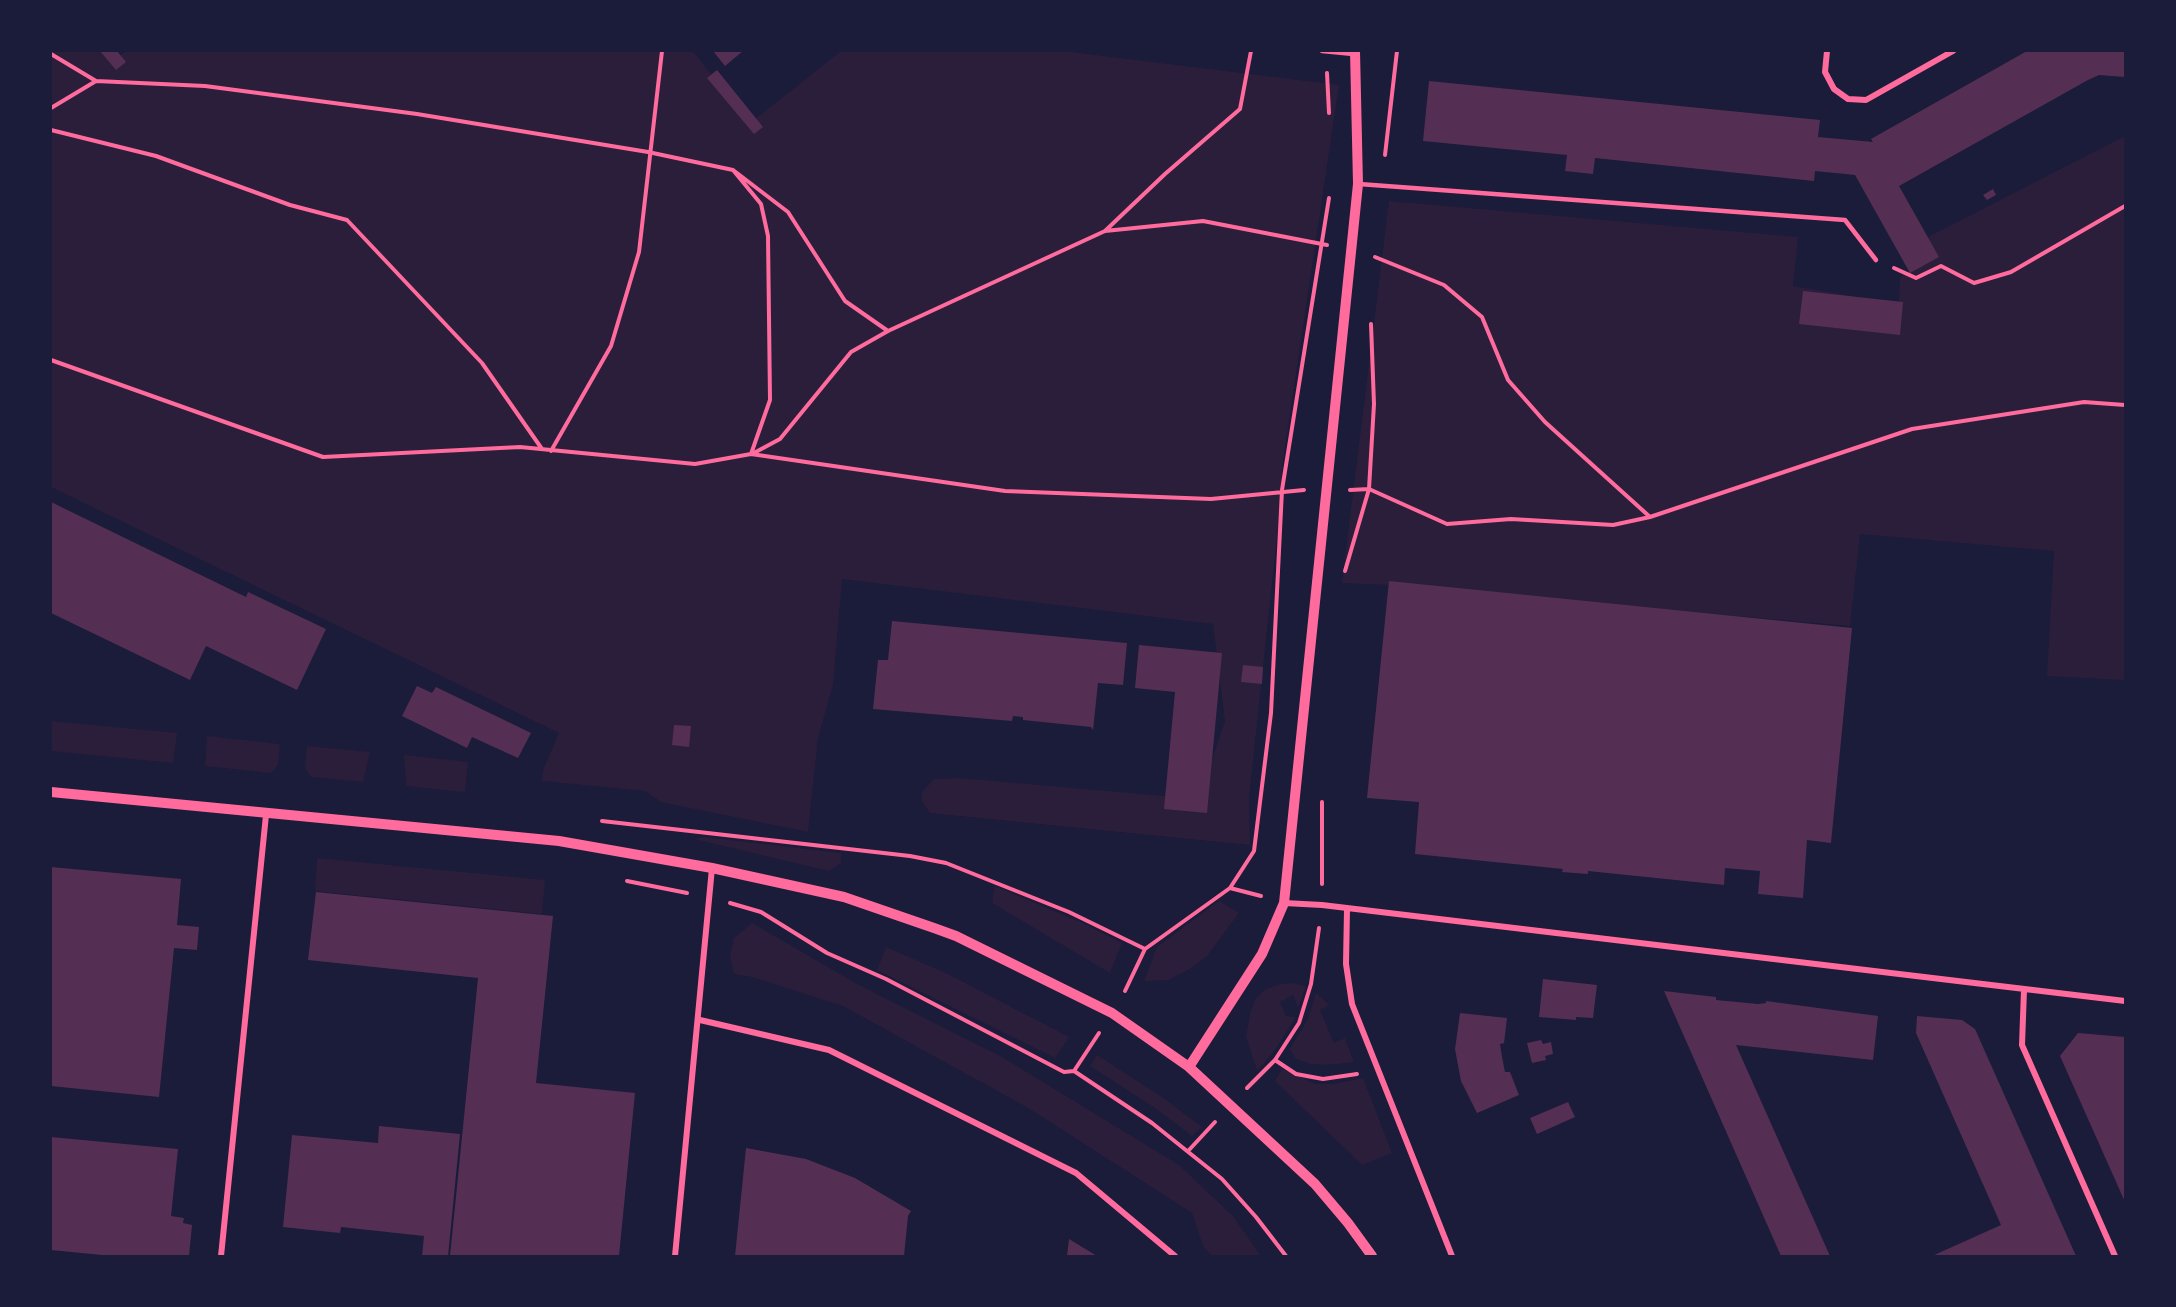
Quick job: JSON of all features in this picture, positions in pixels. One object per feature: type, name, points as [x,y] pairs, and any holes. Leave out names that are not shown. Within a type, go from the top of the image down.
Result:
[{"type":"street","points":[[1827,51],[1825,72],[1834,89],[1848,99],[1866,100],[1953,51]]},
{"type":"street","points":[[1189,1067],[1262,954],[1284,903],[1358,184],[1357,52]]},
{"type":"street","points":[[51,792],[266,815],[559,841],[712,868],[844,897],[956,936],[1112,1013],[1189,1067],[1315,1184],[1372,1256]]},
{"type":"street","points":[[221,1256],[266,815]]},
{"type":"street","points":[[675,1256],[700,1020],[712,868]]},
{"type":"street","points":[[1284,903],[2125,1001]]},
{"type":"street","points":[[1347,909],[1346,964],[1352,1004],[1452,1256]]},
{"type":"street","points":[[2024,990],[2022,1044],[2115,1256]]},
{"type":"street","points":[[700,1020],[830,1050],[1076,1173],[1175,1256]]},
{"type":"lane","points":[[1324,51],[1357,52]]},
{"type":"lane","points":[[1358,184],[1845,220],[1876,260]]},
{"type":"path","points":[[551,451],[611,346],[639,252],[648,152],[662,51]]},
{"type":"path","points":[[51,360],[323,457],[520,447],[695,464],[751,454],[780,439],[851,352],[888,331],[1105,231],[1165,174],[1240,109],[1251,51]]},
{"type":"path","points":[[1324,51],[1329,121]]},
{"type":"path","points":[[1381,186],[1397,51]]},
{"type":"path","points":[[51,54],[96,81],[229,89],[417,114],[648,152],[733,170],[788,212],[845,302],[888,331]]},
{"type":"path","points":[[51,108],[96,81]]},
{"type":"path","points":[[51,130],[156,156],[291,205],[347,220],[482,363],[542,450]]},
{"type":"path","points":[[733,170],[761,204],[768,236],[770,400],[751,454]]},
{"type":"path","points":[[709,832],[946,862],[1069,912],[1145,949],[1230,888],[1254,851],[1271,713],[1282,490],[1330,189]]},
{"type":"path","points":[[1876,260],[1916,278],[1941,266],[1974,284],[2011,272],[2125,206]]},
{"type":"path","points":[[1105,231],[1203,221],[1351,249]]},
{"type":"path","points":[[1374,267],[1374,256],[1444,285],[1482,317],[1508,380],[1545,422],[1650,517]]},
{"type":"path","points":[[1371,322],[1374,404],[1369,489],[1447,524],[1511,519],[1613,525],[1650,517],[1912,429],[2085,402],[2125,405]]},
{"type":"path","points":[[751,454],[1005,491],[1211,499],[1282,490],[1326,490]]},
{"type":"path","points":[[617,879],[710,897],[761,912],[827,953],[886,979],[1064,1072],[1074,1071],[1152,1123],[1222,1179],[1286,1256]]},
{"type":"path","points":[[1230,888],[1284,903]]},
{"type":"path","points":[[1275,1060],[1296,1074],[1323,1079],[1348,1076],[1378,1068]]},
{"type":"shaded area","points":[[51,51],[105,51],[113,61],[126,51],[693,51],[749,124],[841,51],[1063,51],[1339,85],[1282,468],[1282,490],[1249,798],[1250,845],[930,813],[922,801],[922,792],[934,779],[959,778],[1199,799],[1225,721],[1213,624],[842,579],[833,685],[818,738],[808,832],[661,802],[645,791],[542,781],[543,770],[559,733],[51,487]]},
{"type":"shaded area","points":[[2125,136],[2125,680],[2047,676],[2054,551],[1860,534],[1850,626],[1390,585],[1342,583],[1389,201],[1798,237],[1793,286],[1899,304],[1900,277],[1936,257],[1928,237]]},
{"type":"shaded area","points":[[51,721],[177,733],[173,763],[51,751]]},
{"type":"shaded area","points":[[207,736],[280,744],[278,765],[271,773],[205,766]]},
{"type":"shaded area","points":[[307,746],[370,752],[363,782],[311,777],[305,768]]},
{"type":"shaded area","points":[[404,755],[468,762],[465,792],[406,786]]},
{"type":"shaded area","points":[[703,837],[841,853],[841,863],[829,871],[694,839]]},
{"type":"shaded area","points":[[317,858],[545,880],[542,914],[315,891]]},
{"type":"shaded area","points":[[995,886],[1085,924],[1122,943],[1110,973],[992,903]]},
{"type":"shaded area","points":[[1219,901],[1239,913],[1207,956],[1190,969],[1168,980],[1144,981],[1157,947]]},
{"type":"shaded area","points":[[752,923],[859,985],[1002,1057],[1179,1165],[1233,1216],[1261,1256],[1212,1256],[1203,1246],[1192,1213],[1030,1109],[843,1006],[752,977],[734,974],[730,957],[734,938]]},
{"type":"shaded area","points":[[886,947],[948,974],[1069,1037],[1055,1058],[877,970]]},
{"type":"shaded area","points":[[1292,983],[1306,986],[1298,1008],[1293,995],[1280,1002],[1286,1016],[1296,1017],[1275,1050],[1257,1071],[1246,1036],[1251,1010],[1256,998],[1266,989]]},
{"type":"shaded area","points":[[1316,993],[1330,1005],[1320,1010],[1334,1043],[1345,1038],[1354,1062],[1310,1064],[1296,1059],[1290,1049],[1308,1019]]},
{"type":"shaded area","points":[[1097,1055],[1162,1097],[1202,1127],[1192,1136],[1155,1108],[1090,1066]]},
{"type":"shaded area","points":[[1282,1069],[1316,1084],[1334,1084],[1363,1078],[1392,1153],[1362,1165],[1275,1081]]},
{"type":"building","points":[[100,51],[117,51],[126,62],[116,70]]},
{"type":"building","points":[[713,51],[743,51],[725,66]]},
{"type":"building","points":[[2027,51],[2125,51],[2125,77],[2099,75],[2088,80],[1899,186],[1939,257],[1910,273],[1855,175],[1815,171],[1814,181],[1595,158],[1593,174],[1565,171],[1567,155],[1423,141],[1429,81],[1820,120],[1818,137],[1873,142],[1871,139]]},
{"type":"building","points":[[717,70],[763,127],[754,134],[707,78]]},
{"type":"building","points":[[1993,189],[1996,195],[1987,200],[1983,195]]},
{"type":"building","points":[[1803,291],[1903,302],[1900,335],[1799,324]]},
{"type":"building","points":[[51,502],[246,597],[248,592],[326,629],[297,690],[206,646],[190,680],[51,613]]},
{"type":"building","points":[[1389,581],[1852,628],[1831,843],[1807,840],[1803,898],[1758,894],[1760,871],[1725,868],[1724,885],[1588,871],[1588,874],[1562,872],[1563,869],[1415,854],[1419,802],[1367,798]]},
{"type":"building","points":[[892,621],[1127,643],[1123,685],[1098,683],[1093,730],[1091,727],[1023,720],[1023,717],[1013,716],[1012,721],[873,709],[878,660],[888,660]]},
{"type":"building","points":[[1139,645],[1222,653],[1207,813],[1164,809],[1175,692],[1135,688]]},
{"type":"building","points":[[1243,665],[1263,667],[1262,684],[1241,682]]},
{"type":"building","points":[[417,686],[432,693],[436,687],[531,733],[518,758],[472,737],[467,748],[402,716]]},
{"type":"building","points":[[674,725],[691,726],[689,747],[672,745]]},
{"type":"building","points":[[51,867],[181,879],[177,925],[199,927],[197,950],[174,948],[159,1097],[51,1086]]},
{"type":"building","points":[[316,892],[553,916],[536,1083],[635,1093],[619,1256],[450,1256],[478,978],[308,960]]},
{"type":"building","points":[[1543,979],[1597,985],[1593,1018],[1576,1017],[1576,1020],[1539,1017]]},
{"type":"building","points":[[1664,991],[1716,997],[1716,1000],[1758,1004],[1766,1003],[1766,1001],[1878,1016],[1873,1060],[1736,1045],[1830,1256],[1781,1256]]},
{"type":"building","points":[[1460,1013],[1507,1018],[1504,1043],[1500,1044],[1502,1057],[1505,1072],[1510,1072],[1519,1095],[1477,1113],[1461,1081],[1455,1049]]},
{"type":"building","points":[[1917,1016],[1962,1020],[1975,1029],[2076,1256],[1932,1256],[2001,1225],[1916,1033]]},
{"type":"building","points":[[2078,1033],[2125,1037],[2125,1202],[2060,1056]]},
{"type":"building","points":[[1541,1040],[1543,1044],[1551,1042],[1553,1054],[1545,1056],[1546,1060],[1532,1063],[1527,1043]]},
{"type":"building","points":[[1568,1102],[1575,1117],[1537,1134],[1530,1118]]},
{"type":"building","points":[[379,1126],[460,1134],[448,1256],[422,1256],[424,1236],[341,1227],[340,1233],[283,1227],[292,1135],[378,1143]]},
{"type":"building","points":[[51,1137],[178,1149],[171,1216],[184,1218],[183,1223],[192,1225],[189,1256],[112,1256],[51,1250]]},
{"type":"building","points":[[746,1148],[806,1159],[855,1178],[911,1211],[908,1216],[904,1256],[735,1256]]},
{"type":"building","points":[[1069,1239],[1097,1256],[1067,1256]]}]
